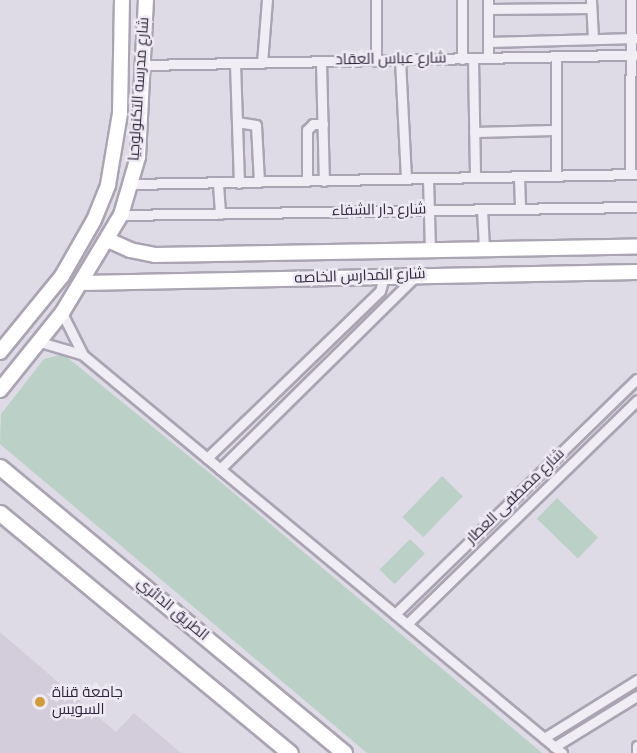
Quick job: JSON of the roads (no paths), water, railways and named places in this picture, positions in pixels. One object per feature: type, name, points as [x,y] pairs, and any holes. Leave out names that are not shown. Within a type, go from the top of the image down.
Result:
[{"type":"main road","name":"الطريق الدائري","points":[[0,467],[344,753]]},
{"type":"main road","points":[[0,513],[290,753]]},
{"type":"street","name":"شارع مدرسه التكنولوجيا","points":[[0,352],[39,308],[82,242],[108,185],[116,152],[122,66],[122,0]]},
{"type":"street","name":"شارع مدرسه التكنولوجيا","points":[[0,390],[62,313],[121,215],[132,184],[138,157],[145,65],[146,0]]},
{"type":"street","points":[[262,63],[267,0]]},
{"type":"street","points":[[376,0],[376,60]]},
{"type":"street","points":[[462,0],[462,59]]},
{"type":"street","points":[[631,0],[634,14],[634,174]]},
{"type":"street","points":[[488,58],[488,4],[591,4],[593,39]]},
{"type":"street","points":[[488,42],[634,38]]},
{"type":"street","name":"شارع عباس العقاد","points":[[145,65],[634,55]]},
{"type":"street","points":[[556,56],[554,130],[556,176]]},
{"type":"street","points":[[473,58],[476,177]]},
{"type":"street","points":[[400,60],[405,179]]},
{"type":"street","points":[[321,62],[324,181]]},
{"type":"street","points":[[235,63],[239,183]]},
{"type":"street","points":[[237,123],[256,125],[259,183]]},
{"type":"street","points":[[307,181],[307,130],[313,124],[323,124]]},
{"type":"street","points":[[474,132],[554,130]]},
{"type":"street","points":[[116,152],[138,157]]},
{"type":"street","name":"شارع دار الشفاء","points":[[132,184],[634,174]]},
{"type":"street","points":[[519,177],[520,209]]},
{"type":"street","points":[[428,178],[430,250]]},
{"type":"street","points":[[218,184],[220,214]]},
{"type":"street","name":"شارع دار الشفاء","points":[[121,215],[637,207]]},
{"type":"street","points":[[482,209],[484,249]]},
{"type":"street","name":"شارع المدارس الخاصه","points":[[108,240],[137,252],[174,254],[637,246]]},
{"type":"street","points":[[531,248],[532,274]]},
{"type":"street","points":[[337,252],[338,278]]},
{"type":"street","points":[[174,254],[174,281]]},
{"type":"street","name":"شارع المدارس الخاصه","points":[[82,283],[637,272]]},
{"type":"street","points":[[220,469],[418,275]]},
{"type":"street","points":[[207,458],[380,291],[384,277]]},
{"type":"street","points":[[62,313],[83,355]]},
{"type":"street","points":[[10,341],[27,356]]},
{"type":"street","points":[[40,342],[83,355],[558,750],[637,696]]},
{"type":"street","points":[[326,343],[337,354]]},
{"type":"street","name":"شارع مصطفى العطار","points":[[395,614],[637,379]]},
{"type":"street","name":"شارع مصطفى العطار","points":[[407,624],[637,400]]},
{"type":"street","points":[[555,459],[566,470]]},
{"type":"street","points":[[499,512],[510,524]]},
{"type":"street","points":[[544,738],[637,680]]},
{"type":"street","points":[[637,746],[637,752]]},
{"type":"place","name":"جامعة قناة السويس","points":[[40,702]]}]
